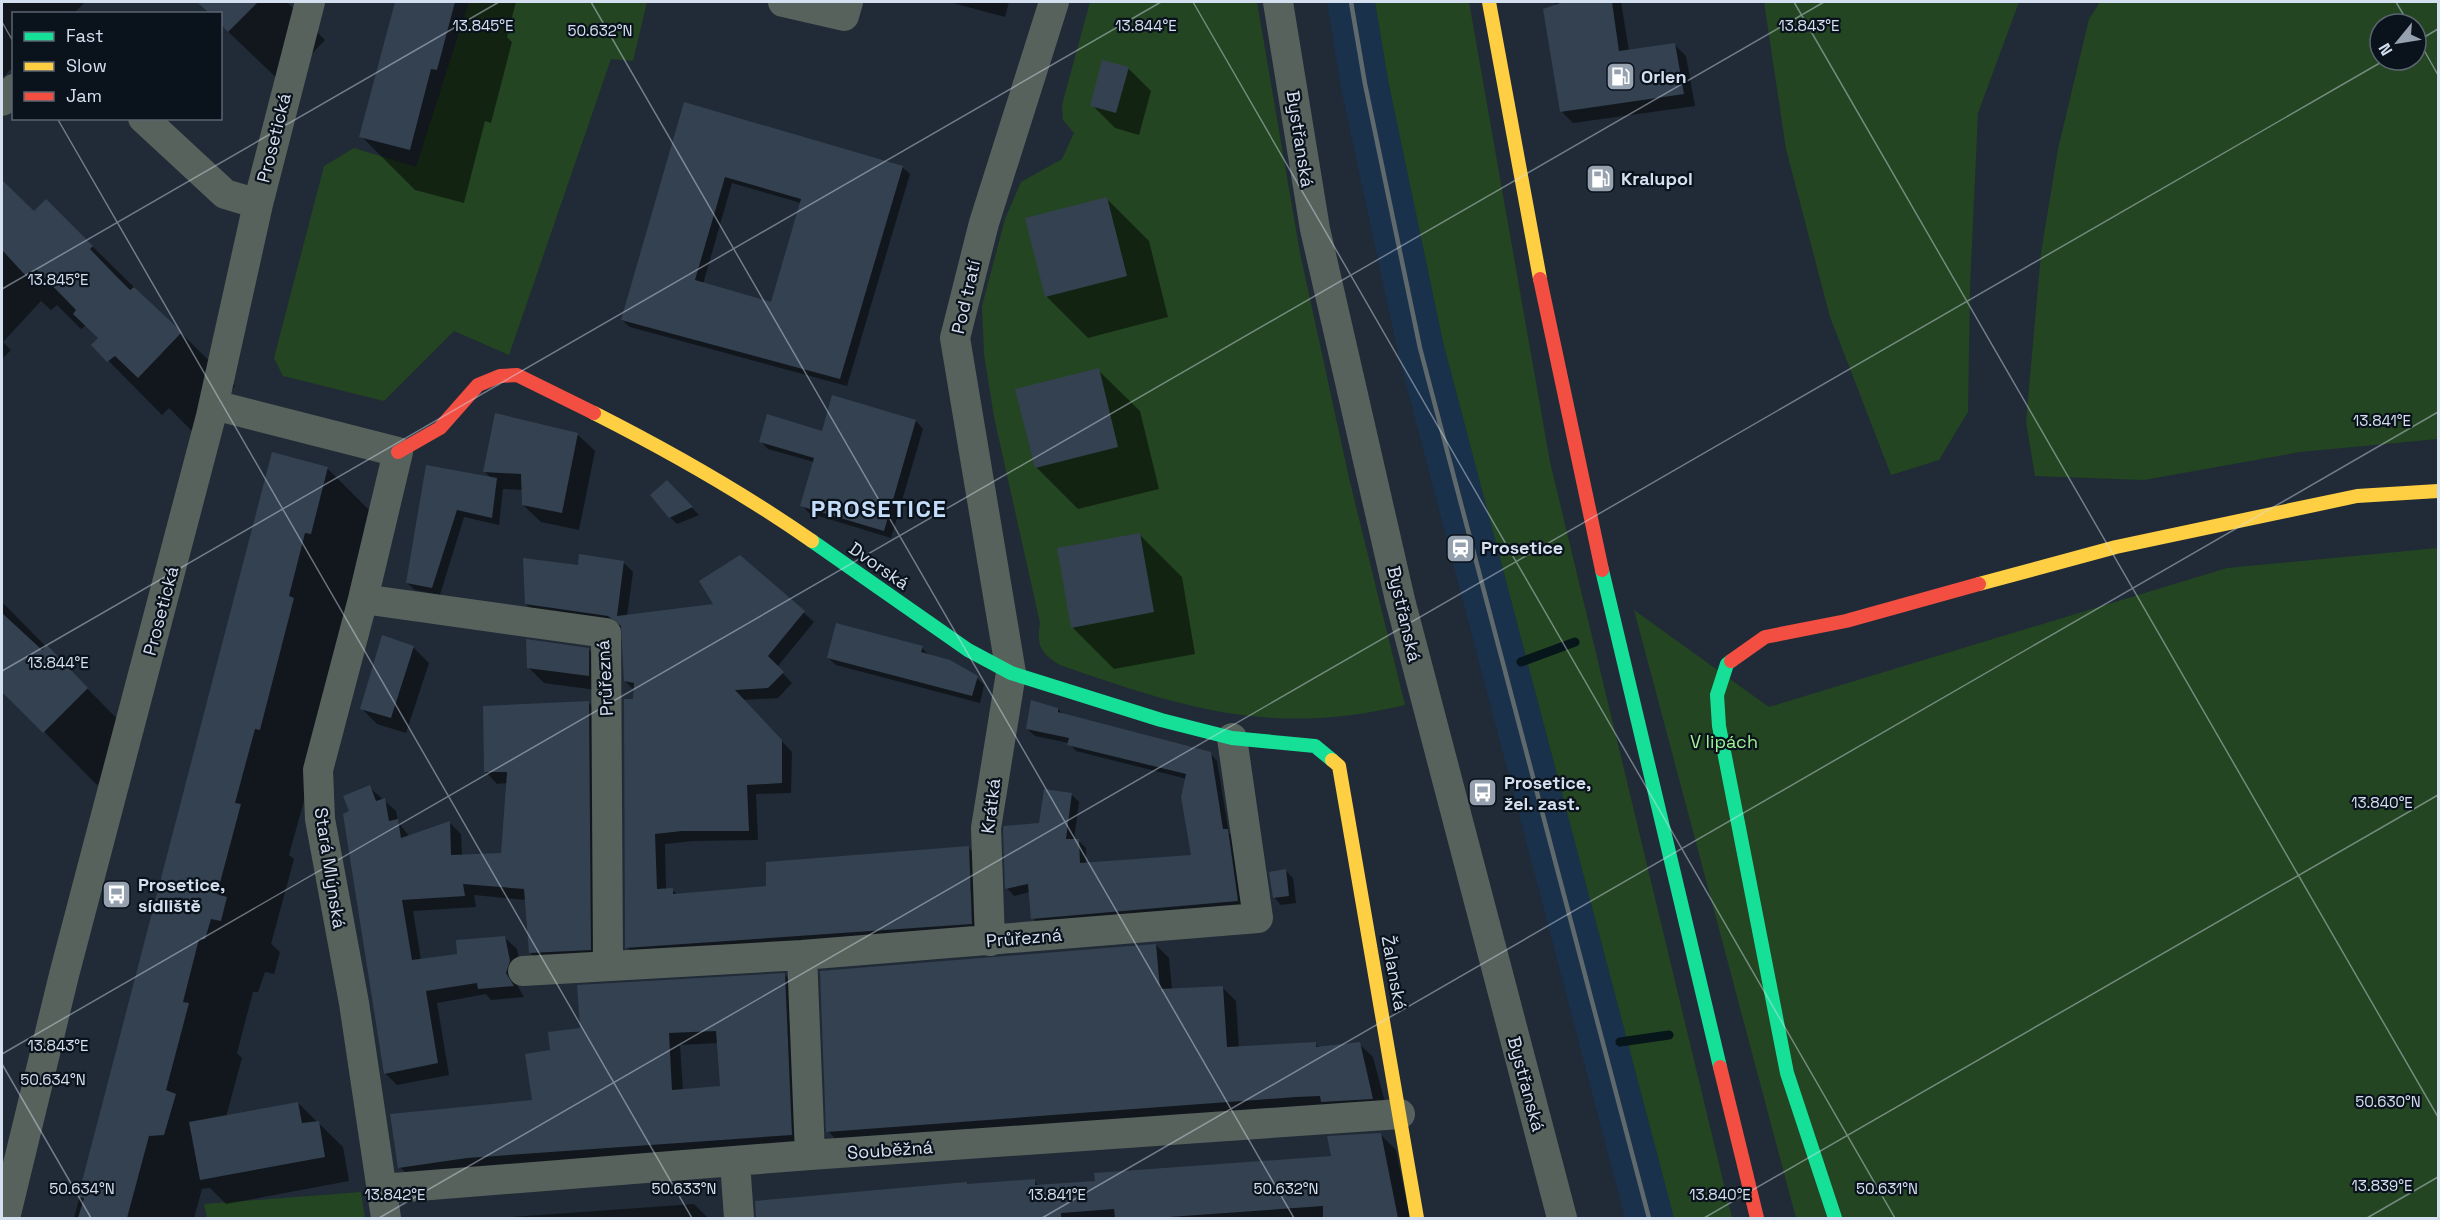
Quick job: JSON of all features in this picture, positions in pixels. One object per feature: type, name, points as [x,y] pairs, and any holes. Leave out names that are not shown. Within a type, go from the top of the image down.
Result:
[{"type":"street","name":"Prosetická","points":[[5,1218],[64,975],[214,405],[226,341],[258,204],[310,2]]},
{"type":"street","points":[[783,2],[844,16],[848,2]]},
{"type":"street","name":"Pod tratí","points":[[1011,673],[955,338],[984,223],[1054,2]]},
{"type":"street","name":"Bystřanská","points":[[1278,2],[1315,229],[1395,577],[1426,705],[1562,1218]]},
{"type":"street","points":[[1489,2],[1553,352],[1638,736],[1757,1218]]},
{"type":"street","points":[[145,120],[225,194],[258,204]]},
{"type":"street","name":"Dvorská","points":[[398,452],[440,428],[482,380],[498,375],[517,375],[650,441],[770,512],[968,650],[1011,673],[1161,720],[1232,738],[1315,746]]},
{"type":"street","points":[[214,405],[398,452]]},
{"type":"street","name":"Stará Mlýnská","points":[[386,1218],[354,1003],[320,819],[318,770],[363,599],[398,452]]},
{"type":"street","points":[[1835,1218],[1787,1073],[1719,726],[1717,695],[1727,664],[1765,638],[1846,621],[2116,547],[2358,495],[2439,491]]},
{"type":"street","name":"Průřezná","points":[[363,599],[606,633],[608,965]]},
{"type":"street","name":"Krátká","points":[[990,940],[986,828],[1011,673]]},
{"type":"street","name":"Průřezná","points":[[523,971],[802,955],[1258,918],[1232,738]]},
{"type":"street","name":"Žalanská","points":[[1315,746],[1339,766],[1417,1218]]},
{"type":"street","points":[[802,955],[810,1155]]},
{"type":"street","name":"Souběžná","points":[[381,1189],[810,1155],[1400,1114]]},
{"type":"street","points":[[735,1162],[739,1218]]},
{"type":"shaded area","points":[[1327,2],[1375,2],[1388,80],[1443,342],[1674,1218],[1625,1218],[1398,353],[1341,88]]},
{"type":"green space","points":[[469,2],[647,2],[633,61],[611,59],[509,355],[454,331],[384,401],[283,376],[274,358],[324,166],[354,148],[416,167]]},
{"type":"green space","points":[[1090,2],[1257,2],[1300,253],[1349,478],[1405,705],[1357,714],[1313,718],[1270,718],[1229,713],[1147,694],[1060,665],[1048,657],[1041,648],[1040,623],[994,417],[984,354],[982,306],[1005,219],[1021,182],[1062,159],[1074,133],[1063,120],[1062,105]]},
{"type":"green space","points":[[1375,2],[1469,2],[1550,462],[1732,1218],[1674,1218],[1443,342],[1388,80]]},
{"type":"green space","points":[[1764,2],[2019,2],[1978,113],[1970,287],[1968,412],[1939,460],[1891,475],[1830,317],[1786,149]]},
{"type":"green space","points":[[2100,2],[2438,2],[2438,439],[2300,452],[2144,480],[2035,476],[2026,422],[2041,253],[2058,149],[2089,19]]},
{"type":"green space","name":"V lipách","points":[[2438,548],[2438,1218],[1796,1218],[1634,610],[1769,707],[2227,568]]},
{"type":"green space","points":[[361,1192],[365,1218],[207,1218],[204,1204]]},
{"type":"building","points":[[197,2],[258,2],[228,32],[222,26],[222,12],[208,12]]},
{"type":"building","points":[[395,2],[455,2],[437,70],[431,69],[410,150],[359,137]]},
{"type":"building","points":[[1563,2],[1612,2],[1619,51],[1675,43],[1684,94],[1560,112],[1543,9]]},
{"type":"building","points":[[1102,60],[1129,67],[1116,113],[1090,106]]},
{"type":"building","points":[[684,102],[903,166],[840,379],[621,320]],"holes":[[[725,177],[801,199],[771,302],[695,280]]]},
{"type":"building","points":[[2,180],[34,211],[46,199],[93,246],[90,249],[130,290],[134,287],[182,332],[138,378],[115,356],[107,362],[91,345],[98,338],[73,314],[76,310],[36,269],[26,276],[2,250]]},
{"type":"building","points":[[1107,197],[1127,276],[1045,297],[1025,218]]},
{"type":"building","points":[[1099,368],[1118,447],[1035,468],[1015,389]]},
{"type":"building","points":[[832,395],[916,420],[884,531],[800,506],[814,458],[759,442],[767,414],[822,431]]},
{"type":"building","points":[[495,413],[578,433],[562,513],[522,505],[521,474],[483,472]]},
{"type":"building","points":[[272,452],[328,467],[311,534],[305,533],[289,596],[294,598],[260,730],[255,729],[235,803],[241,804],[217,894],[227,897],[221,921],[211,919],[205,939],[199,939],[183,1002],[189,1003],[166,1090],[176,1094],[164,1135],[149,1136],[127,1218],[78,1218],[84,1198],[78,1197]]},
{"type":"building","points":[[426,465],[497,478],[492,518],[457,510],[432,588],[406,583]]},
{"type":"building","points":[[667,480],[693,507],[669,518],[650,495]]},
{"type":"building","points":[[1140,533],[1154,612],[1071,628],[1057,548]]},
{"type":"building","points":[[579,554],[624,561],[617,616],[713,604],[699,581],[740,555],[805,611],[768,656],[784,672],[768,688],[735,690],[782,740],[782,783],[747,785],[749,831],[682,831],[655,834],[657,889],[673,888],[673,894],[766,886],[766,862],[969,846],[972,924],[625,948],[624,699],[633,699],[634,683],[624,681],[621,626],[608,616],[525,604],[523,558],[578,565]]},
{"type":"building","points":[[2,613],[42,650],[47,645],[88,688],[43,733],[2,692]]},
{"type":"building","points":[[836,623],[923,646],[921,652],[950,660],[978,676],[972,696],[827,658]]},
{"type":"building","points":[[382,635],[414,646],[391,718],[360,709]]},
{"type":"building","points":[[526,639],[589,648],[589,676],[527,668]]},
{"type":"building","points":[[1031,700],[1058,708],[1058,712],[1211,752],[1223,829],[1228,829],[1238,901],[1031,919],[1028,884],[1005,889],[1003,829],[1004,826],[1039,823],[1044,789],[1072,793],[1066,839],[1079,839],[1080,863],[1191,855],[1181,797],[1186,774],[1067,745],[1069,738],[1026,729]]},
{"type":"building","points":[[589,701],[591,950],[529,953],[524,889],[463,884],[465,896],[402,900],[412,960],[457,954],[456,940],[505,936],[510,961],[506,973],[514,986],[478,989],[477,983],[426,991],[438,1063],[384,1074],[343,814],[349,811],[343,796],[370,785],[376,801],[385,798],[389,821],[398,819],[401,838],[450,821],[451,855],[501,853],[507,772],[484,772],[483,706]]},
{"type":"building","points":[[1286,869],[1289,896],[1273,898],[1269,872]]},
{"type":"building","points":[[1156,944],[1160,989],[1223,986],[1227,1047],[1316,1042],[1316,1047],[1360,1042],[1373,1099],[1321,1102],[1320,1096],[1296,1097],[826,1132],[820,971]]},
{"type":"building","points":[[785,973],[792,1135],[467,1158],[398,1168],[390,1114],[532,1100],[525,1054],[550,1050],[548,1032],[580,1028],[577,985]],"holes":[[[716,1031],[720,1086],[672,1090],[669,1033]]]},
{"type":"building","points":[[298,1102],[302,1123],[319,1121],[325,1157],[200,1180],[189,1122]]},
{"type":"building","points":[[1381,1133],[1398,1218],[1323,1218],[1323,1206],[1155,1218],[1115,1218],[1114,1209],[1061,1213],[1061,1218],[756,1218],[755,1201],[967,1182],[967,1184],[1035,1179],[1035,1185],[1095,1181],[1094,1173],[1331,1156],[1327,1136]]},
{"type":"waterway","points":[[1521,662],[1575,642]]},
{"type":"waterway","points":[[1620,1042],[1669,1035]]},
{"type":"railway","points":[[1351,2],[1365,84],[1420,348],[1649,1218]]},
{"type":"traffic: fast","points":[[812,541],[968,650],[1011,673],[1161,720],[1232,738],[1315,746],[1332,760]]},
{"type":"traffic: fast","points":[[1602,570],[1720,1067]]},
{"type":"traffic: fast","points":[[1731,661],[1727,664],[1717,695],[1719,726],[1787,1073],[1835,1218]]},
{"type":"traffic: slow","points":[[1489,2],[1540,279]]},
{"type":"traffic: slow","points":[[594,413],[705,473],[812,541]]},
{"type":"traffic: slow","points":[[1979,584],[2116,547],[2357,496],[2438,491]]},
{"type":"traffic: slow","points":[[1332,760],[1339,766],[1417,1218]]},
{"type":"traffic: jam","points":[[1540,279],[1602,570]]},
{"type":"traffic: jam","points":[[398,452],[440,428],[478,385],[500,376],[517,375],[594,413]]},
{"type":"traffic: jam","points":[[1731,661],[1765,637],[1846,621],[1979,584]]},
{"type":"traffic: jam","points":[[1720,1067],[1757,1218]]},
{"type":"place","name":"Orlen","points":[[1620,77]]},
{"type":"place","name":"Kralupol","points":[[1600,179]]},
{"type":"place","name":"Prosetice","points":[[1460,548]]},
{"type":"place","name":"Prosetice, žel. zast.","points":[[1483,793]]},
{"type":"place","name":"Prosetice, sídliště","points":[[117,895]]},
{"type":"district","name":"PROSETICE","points":[[879,509]]}]
